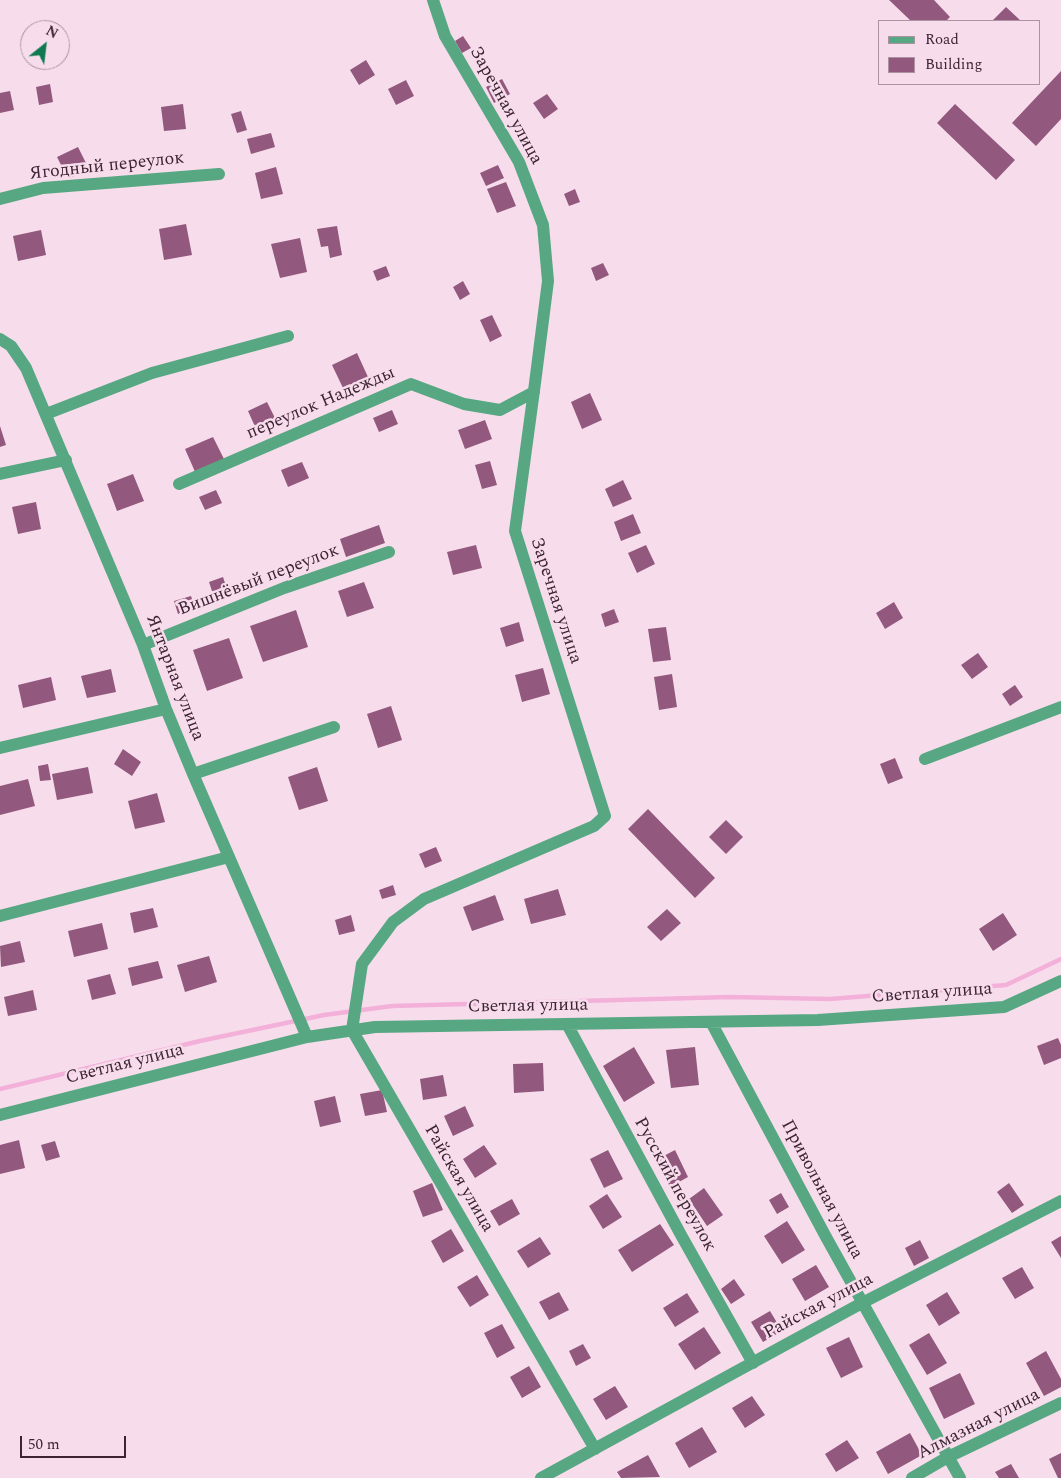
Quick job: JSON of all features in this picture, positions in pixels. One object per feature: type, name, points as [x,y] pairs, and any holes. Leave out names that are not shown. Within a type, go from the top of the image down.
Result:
[{"type":"street","name":"Заречная улица","points":[[352,1030],[362,964],[393,922],[424,899],[594,826],[605,816],[515,531],[548,281],[543,225],[519,162],[445,36],[433,0]]},
{"type":"street","name":"Ягодный переулок","points":[[0,199],[43,188],[219,174]]},
{"type":"street","points":[[46,414],[152,373],[288,336]]},
{"type":"street","name":"Янтарная улица","points":[[0,339],[11,346],[26,368],[143,645],[166,709],[193,774],[307,1036]]},
{"type":"street","name":"переулок Надежды","points":[[179,484],[411,384],[464,404],[500,410],[534,392]]},
{"type":"street","points":[[0,474],[66,460]]},
{"type":"street","name":"Вишнёвый переулок","points":[[143,645],[284,588],[389,552]]},
{"type":"street","points":[[925,759],[1061,707]]},
{"type":"street","points":[[0,748],[166,709]]},
{"type":"street","points":[[193,774],[334,727]]},
{"type":"street","points":[[0,916],[229,858]]},
{"type":"street","name":"Светлая улица","points":[[0,1115],[307,1036],[375,1027],[818,1020],[1004,1007],[1061,981]]},
{"type":"street","name":"Привольная улица","points":[[711,1022],[862,1303],[960,1478]]},
{"type":"street","name":"Русский переулок","points":[[567,1024],[681,1235],[753,1363]]},
{"type":"street","name":"Райская улица","points":[[352,1030],[595,1448]]},
{"type":"street","name":"Райская улица","points":[[541,1478],[862,1303],[1061,1201]]},
{"type":"street","name":"Алмазная улица","points":[[912,1478],[948,1457],[1061,1403]]},
{"type":"building","points":[[889,0],[934,0],[950,17],[947,20],[910,20]]},
{"type":"building","points":[[1006,7],[1020,20],[993,20]]},
{"type":"building","points":[[463,36],[471,48],[462,53],[455,41]]},
{"type":"building","points":[[366,60],[375,75],[359,85],[350,70]]},
{"type":"building","points":[[1061,71],[1061,119],[1036,146],[1012,123]]},
{"type":"building","points":[[502,79],[510,94],[494,103],[486,87]]},
{"type":"building","points":[[406,80],[414,96],[396,105],[388,89]]},
{"type":"building","points":[[50,84],[53,102],[39,105],[36,87]]},
{"type":"building","points":[[10,91],[14,110],[0,113],[0,93]]},
{"type":"building","points":[[547,94],[558,109],[544,119],[533,103]]},
{"type":"building","points":[[183,104],[186,129],[164,131],[161,107]]},
{"type":"building","points":[[955,104],[1015,160],[996,180],[937,123]]},
{"type":"building","points":[[241,111],[247,130],[237,133],[231,114]]},
{"type":"building","points":[[271,133],[275,147],[251,154],[247,139]]},
{"type":"building","points":[[78,147],[89,169],[68,179],[57,157]]},
{"type":"building","points":[[498,165],[504,178],[486,186],[480,173]]},
{"type":"building","points":[[276,167],[283,194],[261,199],[255,173]]},
{"type":"building","points":[[506,182],[516,206],[497,213],[487,189]]},
{"type":"building","points":[[575,189],[580,202],[569,206],[564,194]]},
{"type":"building","points":[[186,224],[192,255],[164,260],[159,229]]},
{"type":"building","points":[[337,226],[342,255],[330,258],[328,246],[321,247],[317,229]]},
{"type":"building","points":[[41,230],[46,255],[18,261],[13,236]]},
{"type":"building","points":[[300,238],[307,272],[280,278],[271,244]]},
{"type":"building","points":[[603,263],[609,275],[596,281],[591,268]]},
{"type":"building","points":[[386,266],[390,276],[377,281],[373,271]]},
{"type":"building","points":[[463,281],[470,294],[460,300],[453,287]]},
{"type":"building","points":[[492,315],[502,336],[490,342],[480,320]]},
{"type":"building","points":[[357,353],[368,377],[343,388],[332,365]]},
{"type":"building","points":[[590,393],[602,420],[582,429],[571,402]]},
{"type":"building","points":[[267,402],[277,422],[257,431],[248,411]]},
{"type":"building","points":[[392,410],[398,424],[379,432],[373,418]]},
{"type":"building","points":[[485,420],[492,439],[465,449],[458,430]]},
{"type":"building","points":[[0,426],[6,445],[0,447]]},
{"type":"building","points":[[213,437],[225,461],[196,474],[185,449]]},
{"type":"building","points":[[490,461],[497,485],[482,489],[475,465]]},
{"type":"building","points":[[302,462],[309,478],[288,487],[281,470]]},
{"type":"building","points":[[133,474],[144,501],[117,511],[107,484]]},
{"type":"building","points":[[623,480],[632,499],[613,507],[605,489]]},
{"type":"building","points":[[216,490],[222,503],[205,510],[199,497]]},
{"type":"building","points":[[36,502],[41,529],[18,534],[12,507]]},
{"type":"building","points":[[633,514],[641,533],[621,541],[614,522]]},
{"type":"building","points":[[379,525],[385,543],[346,557],[340,539]]},
{"type":"building","points":[[476,545],[482,568],[453,575],[447,552]]},
{"type":"building","points":[[646,545],[655,564],[637,573],[628,553]]},
{"type":"building","points":[[223,577],[227,589],[213,594],[209,582]]},
{"type":"building","points":[[364,582],[374,608],[347,617],[338,591]]},
{"type":"building","points":[[191,596],[195,608],[178,614],[174,601]]},
{"type":"building","points":[[894,602],[903,618],[885,629],[876,613]]},
{"type":"building","points":[[614,609],[619,622],[605,627],[601,614]]},
{"type":"building","points":[[296,610],[308,647],[263,662],[250,626]]},
{"type":"building","points":[[519,622],[524,641],[506,647],[500,628]]},
{"type":"building","points":[[666,627],[671,660],[653,662],[648,629]]},
{"type":"building","points":[[229,638],[243,678],[207,691],[193,650]]},
{"type":"building","points":[[978,653],[988,667],[972,679],[961,665]]},
{"type":"building","points":[[543,668],[550,694],[522,702],[515,675]]},
{"type":"building","points":[[111,669],[116,692],[87,698],[81,676]]},
{"type":"building","points":[[672,674],[677,707],[659,710],[654,677]]},
{"type":"building","points":[[51,677],[56,700],[23,708],[18,685]]},
{"type":"building","points":[[1015,685],[1023,697],[1010,706],[1002,694]]},
{"type":"building","points":[[391,706],[402,740],[378,748],[367,714]]},
{"type":"building","points":[[123,749],[141,762],[132,776],[114,764]]},
{"type":"building","points":[[895,758],[903,778],[888,784],[880,764]]},
{"type":"building","points":[[48,764],[51,780],[40,781],[38,766]]},
{"type":"building","points":[[88,767],[93,793],[57,800],[52,774]]},
{"type":"building","points":[[317,767],[328,801],[299,810],[288,777]]},
{"type":"building","points":[[28,779],[35,806],[0,815],[0,786]]},
{"type":"building","points":[[157,793],[165,822],[135,829],[128,801]]},
{"type":"building","points":[[648,809],[715,878],[695,898],[628,829]]},
{"type":"building","points":[[726,820],[743,837],[726,854],[709,837]]},
{"type":"building","points":[[436,847],[442,861],[425,868],[419,854]]},
{"type":"building","points":[[393,885],[396,895],[382,899],[379,890]]},
{"type":"building","points":[[558,889],[566,915],[531,924],[524,899]]},
{"type":"building","points":[[495,895],[504,920],[472,931],[463,907]]},
{"type":"building","points":[[153,908],[158,927],[134,933],[130,913]]},
{"type":"building","points":[[667,909],[681,923],[661,941],[647,927]]},
{"type":"building","points":[[1003,913],[1017,935],[993,951],[979,929]]},
{"type":"building","points":[[351,915],[355,931],[339,935],[335,920]]},
{"type":"building","points":[[102,923],[108,949],[74,957],[68,931]]},
{"type":"building","points":[[20,941],[25,962],[1,967],[0,946]]},
{"type":"building","points":[[209,956],[217,982],[185,992],[177,965]]},
{"type":"building","points":[[158,961],[163,978],[132,986],[128,968]]},
{"type":"building","points":[[110,974],[116,994],[92,1000],[87,980]]},
{"type":"building","points":[[33,990],[37,1010],[8,1016],[4,997]]},
{"type":"building","points":[[1058,1038],[1061,1045],[1061,1058],[1044,1065],[1037,1046]]},
{"type":"building","points":[[634,1047],[655,1083],[624,1102],[603,1066]]},
{"type":"building","points":[[695,1047],[699,1085],[671,1088],[666,1050]]},
{"type":"building","points":[[543,1063],[544,1091],[514,1093],[513,1064]]},
{"type":"building","points":[[443,1075],[447,1096],[423,1100],[420,1079]]},
{"type":"building","points":[[382,1090],[387,1112],[365,1116],[360,1094]]},
{"type":"building","points":[[335,1096],[341,1122],[320,1127],[314,1101]]},
{"type":"building","points":[[465,1106],[474,1126],[453,1136],[444,1116]]},
{"type":"building","points":[[19,1140],[25,1168],[0,1174],[0,1145]]},
{"type":"building","points":[[55,1141],[60,1157],[46,1161],[41,1145]]},
{"type":"building","points":[[484,1145],[497,1164],[475,1178],[463,1159]]},
{"type":"building","points":[[608,1150],[623,1179],[604,1188],[590,1159]]},
{"type":"building","points":[[675,1150],[688,1177],[670,1187],[656,1160]]},
{"type":"building","points":[[432,1183],[443,1210],[423,1217],[413,1191]]},
{"type":"building","points":[[1009,1183],[1024,1205],[1012,1213],[997,1192]]},
{"type":"building","points":[[704,1188],[723,1215],[707,1226],[689,1199]]},
{"type":"building","points":[[781,1193],[789,1207],[777,1214],[769,1200]]},
{"type":"building","points":[[607,1194],[622,1217],[603,1229],[589,1206]]},
{"type":"building","points":[[512,1199],[520,1214],[499,1226],[490,1211]]},
{"type":"building","points":[[787,1221],[805,1250],[782,1264],[764,1236]]},
{"type":"building","points":[[660,1224],[674,1245],[632,1272],[618,1250]]},
{"type":"building","points":[[451,1229],[464,1251],[443,1263],[431,1241]]},
{"type":"building","points":[[1061,1236],[1061,1258],[1051,1242]]},
{"type":"building","points":[[540,1237],[551,1254],[528,1268],[517,1251]]},
{"type":"building","points":[[920,1240],[929,1258],[914,1266],[905,1248]]},
{"type":"building","points":[[816,1265],[829,1287],[805,1301],[792,1279]]},
{"type":"building","points":[[1022,1267],[1034,1288],[1015,1299],[1002,1278]]},
{"type":"building","points":[[477,1275],[489,1295],[470,1307],[457,1287]]},
{"type":"building","points":[[734,1279],[745,1295],[731,1304],[721,1289]]},
{"type":"building","points":[[559,1292],[569,1310],[549,1320],[539,1302]]},
{"type":"building","points":[[947,1292],[960,1313],[939,1326],[926,1305]]},
{"type":"building","points":[[687,1293],[699,1312],[675,1327],[663,1308]]},
{"type":"building","points":[[770,1311],[782,1331],[763,1342],[751,1322]]},
{"type":"building","points":[[502,1324],[515,1348],[497,1358],[484,1333]]},
{"type":"building","points":[[704,1327],[721,1353],[695,1370],[678,1344]]},
{"type":"building","points":[[929,1333],[947,1363],[927,1375],[909,1345]]},
{"type":"building","points":[[849,1337],[863,1367],[841,1378],[826,1348]]},
{"type":"building","points":[[583,1344],[591,1358],[576,1366],[569,1351]]},
{"type":"building","points":[[1046,1351],[1061,1379],[1061,1387],[1044,1396],[1026,1363]]},
{"type":"building","points":[[529,1366],[541,1387],[522,1398],[510,1377]]},
{"type":"building","points":[[960,1373],[975,1404],[944,1419],[929,1388]]},
{"type":"building","points":[[615,1386],[628,1407],[606,1420],[593,1399]]},
{"type":"building","points":[[752,1396],[765,1415],[745,1428],[732,1408]]},
{"type":"building","points":[[702,1427],[717,1452],[689,1468],[675,1443]]},
{"type":"building","points":[[910,1433],[922,1455],[888,1474],[876,1452]]},
{"type":"building","points":[[847,1440],[859,1458],[836,1472],[825,1454]]},
{"type":"building","points":[[1061,1453],[1061,1478],[1058,1478],[1049,1459]]},
{"type":"building","points":[[648,1455],[660,1477],[621,1478],[617,1472]]},
{"type":"building","points":[[1011,1464],[1019,1478],[999,1478],[995,1472]]},
{"type":"waterway","points":[[0,1089],[200,1041],[324,1015],[392,1006],[730,997],[830,999],[1006,985],[1061,959]]}]
